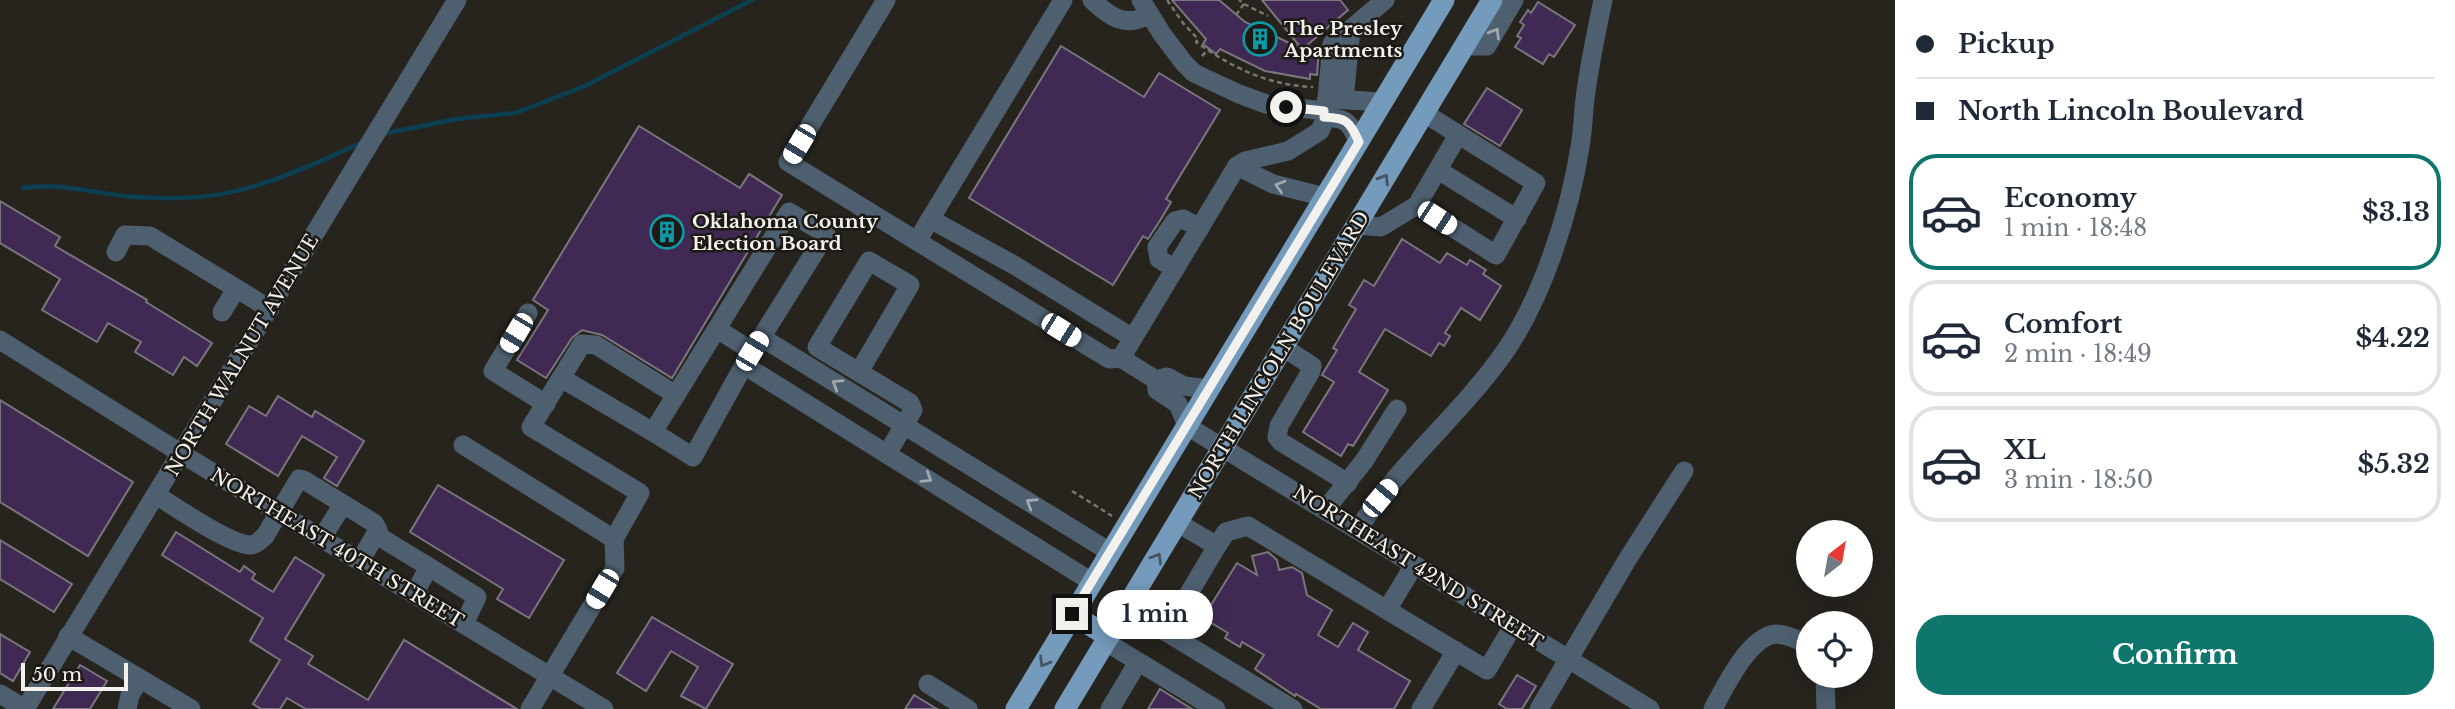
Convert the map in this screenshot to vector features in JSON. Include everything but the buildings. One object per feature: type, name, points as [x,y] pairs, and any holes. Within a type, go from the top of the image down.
[{"type":"main road","points":[[1016,709],[1444,0]]},
{"type":"main road","name":"NORTH LINCOLN BOULEVARD","points":[[1065,709],[1492,0]]},
{"type":"main road","points":[[1072,614],[1107,640]]},
{"type":"street","name":"NORTH WALNUT AVENUE","points":[[25,709],[457,0]]},
{"type":"street","points":[[886,0],[788,162],[1109,359],[1121,358],[1156,380],[1167,377],[1184,386],[1209,389]]},
{"type":"street","points":[[917,241],[1063,0]]},
{"type":"street","points":[[1091,0],[1124,21],[1137,22],[1145,8],[1184,64],[1194,73],[1266,104],[1383,102]]},
{"type":"street","points":[[1121,358],[1237,166],[1245,160],[1273,156],[1298,146],[1320,131],[1351,29],[1385,0]]},
{"type":"street","points":[[1464,46],[1487,46],[1514,0]]},
{"type":"street","points":[[1357,530],[1380,498],[1490,372],[1519,329],[1535,295],[1559,231],[1570,192],[1603,0]]},
{"type":"street","points":[[1327,103],[1351,126],[1359,142]]},
{"type":"street","points":[[1417,205],[1496,255],[1536,183],[1424,113]]},
{"type":"street","points":[[1356,225],[1381,227],[1417,205],[1458,135]]},
{"type":"street","points":[[1237,166],[1273,184],[1325,197]]},
{"type":"street","points":[[1437,170],[1517,219]]},
{"type":"street","points":[[561,378],[693,457],[752,351],[826,234],[789,212],[653,432]]},
{"type":"street","points":[[930,219],[1014,265],[1133,338]]},
{"type":"street","points":[[1175,269],[1159,259],[1157,247],[1175,221],[1183,219],[1200,228]]},
{"type":"street","points":[[116,251],[125,235],[149,236],[270,309]]},
{"type":"street","points":[[859,372],[910,285],[869,261],[817,347],[909,403],[914,410],[887,454]]},
{"type":"street","points":[[222,312],[236,289]]},
{"type":"street","points":[[528,313],[493,371],[546,404]]},
{"type":"street","points":[[717,329],[752,351],[887,454],[1092,582]]},
{"type":"street","name":"NORTHEAST 40TH STREET","points":[[0,340],[182,454],[604,709]]},
{"type":"street","points":[[530,709],[615,568],[614,539],[640,493],[531,427],[582,344],[596,345],[676,395]]},
{"type":"street","points":[[1283,347],[1312,366],[1279,426],[1277,437],[1348,483]]},
{"type":"street","points":[[752,351],[904,426],[1110,552]]},
{"type":"street","points":[[1156,380],[1157,390],[1178,404],[1187,426]]},
{"type":"street","points":[[1325,510],[1348,483],[1397,409]]},
{"type":"street","name":"NORTHEAST 42ND STREET","points":[[1187,426],[1650,709]]},
{"type":"street","points":[[463,445],[614,539]]},
{"type":"street","points":[[1539,709],[1684,471]]},
{"type":"street","points":[[156,495],[227,537],[249,545],[257,543],[265,536],[299,479],[304,480],[374,523],[378,530],[360,561]]},
{"type":"street","points":[[322,538],[343,504]]},
{"type":"street","points":[[1041,550],[1058,520]]},
{"type":"street","points":[[1178,523],[1217,547]]},
{"type":"street","points":[[1293,709],[1166,632],[1226,532],[1248,526],[1487,670],[1513,626]]},
{"type":"street","points":[[375,534],[477,597],[464,624]]},
{"type":"street","points":[[1387,610],[1415,565]]},
{"type":"street","points":[[414,594],[429,567]]},
{"type":"street","points":[[1713,709],[1737,666],[1766,636],[1780,634],[1796,640]]},
{"type":"street","points":[[68,636],[191,709]]},
{"type":"street","points":[[1107,640],[1216,709]]},
{"type":"street","points":[[1421,709],[1456,651]]},
{"type":"street","points":[[1110,709],[1138,662]]},
{"type":"street","points":[[127,709],[130,695],[140,679]]},
{"type":"street","points":[[928,684],[968,709]]},
{"type":"street","points":[[1825,688],[1826,709]]},
{"type":"street","points":[[0,694],[25,709]]},
{"type":"path","points":[[1167,0],[1183,23],[1198,38],[1196,42],[1219,59],[1245,73],[1327,103]]},
{"type":"path","points":[[1239,0],[1268,16]]},
{"type":"path","points":[[1236,15],[1244,4]]},
{"type":"path","points":[[1072,491],[1115,517]]},
{"type":"waterway","points":[[382,134],[457,119],[516,113],[587,85],[752,0]]},
{"type":"waterway","points":[[23,188],[61,187],[144,198],[201,197],[272,181],[361,143]]},
{"type":"place","name":"The Presley Apartments","points":[[1260,39]]},
{"type":"place","name":"Oklahoma County Election Board","points":[[667,232]]},
{"type":"route","points":[[1072,614],[1359,142],[1345,120],[1324,117],[1324,111],[1286,107]]}]
